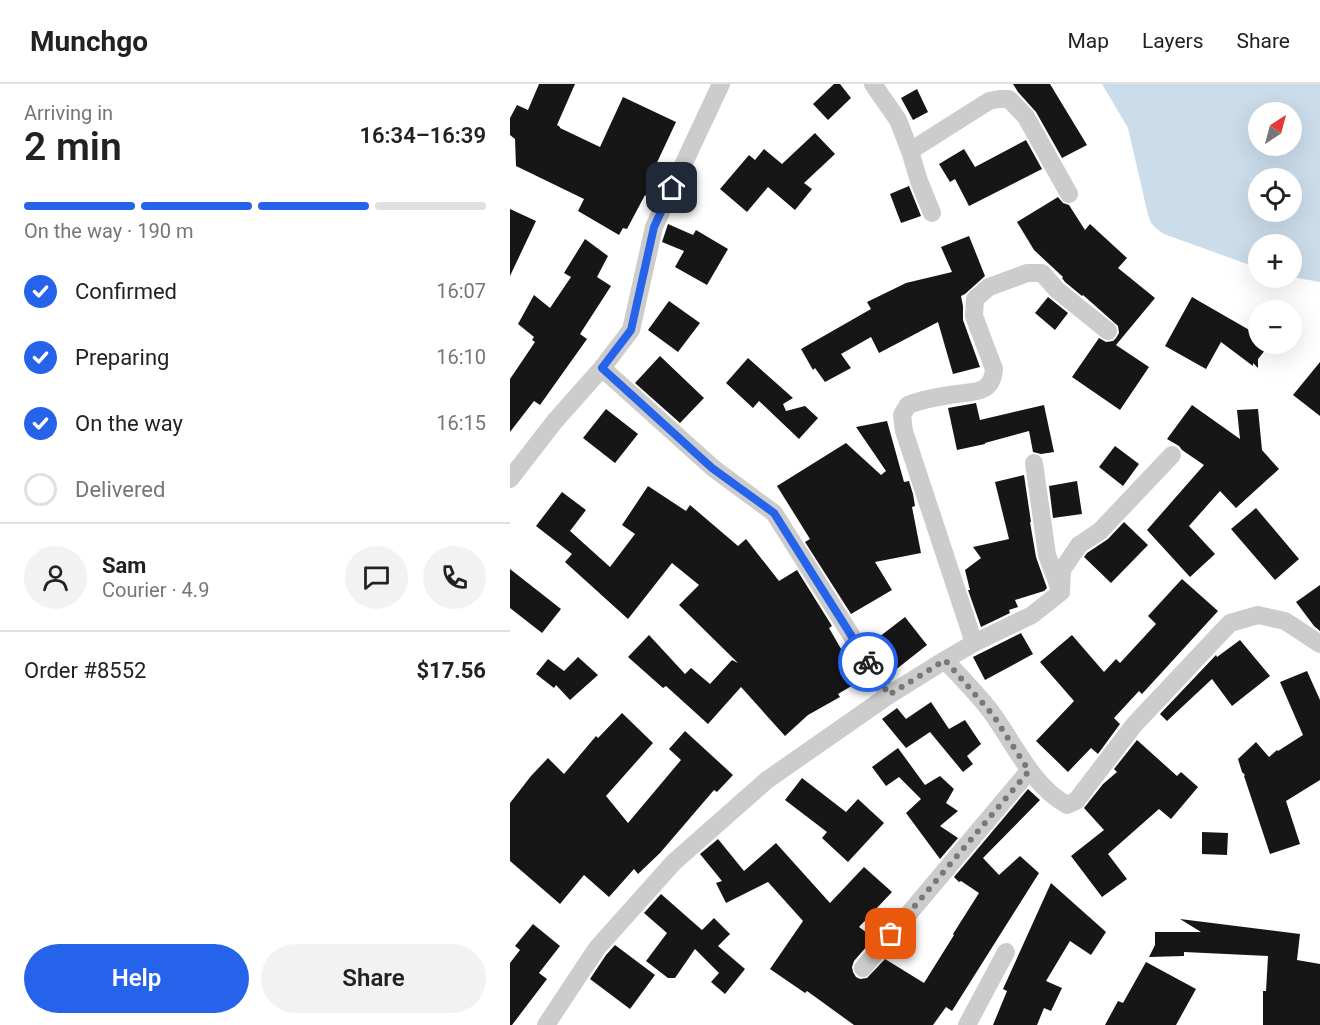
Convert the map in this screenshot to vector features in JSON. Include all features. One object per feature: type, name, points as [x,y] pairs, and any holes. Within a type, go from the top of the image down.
[{"type":"street","points":[[510,479],[631,330],[654,227],[721,84]]},
{"type":"street","points":[[873,84],[898,120],[932,213]]},
{"type":"street","points":[[910,151],[989,101],[1009,99],[1026,117],[1069,194]]},
{"type":"street","points":[[974,643],[904,431],[902,415],[908,405],[953,394],[977,393],[990,382],[994,369],[974,316],[975,299],[989,287],[1027,273],[1042,273],[1057,290],[1108,331]]},
{"type":"street","points":[[602,368],[712,468],[774,513],[889,695]]},
{"type":"street","points":[[546,1025],[597,948],[674,862],[766,780],[889,695],[974,643],[1032,615],[1060,592],[1062,570],[1080,545],[1100,531],[1173,455]]},
{"type":"street","points":[[1034,463],[1047,555],[1060,592]]},
{"type":"street","points":[[945,660],[993,715],[1029,771],[1054,798],[1067,805],[1076,801],[1134,725],[1230,623],[1258,615],[1285,621],[1320,644]]},
{"type":"street","points":[[863,968],[1029,771]]},
{"type":"street","points":[[967,1025],[1006,952]]},
{"type":"water","points":[[1102,84],[1320,84],[1320,282],[1302,279],[1302,234],[1248,234],[1248,264],[1164,234],[1151,223],[1128,128]]},
{"type":"building","points":[[539,84],[575,84],[557,125],[600,147],[623,97],[676,122],[654,169],[657,171],[646,196],[627,229],[623,228],[619,235],[578,211],[584,199],[516,166],[515,139],[510,135],[510,118],[517,105],[528,110]]},
{"type":"building","points":[[834,84],[840,84],[851,98],[828,120],[813,104]]},
{"type":"building","points":[[1013,84],[1050,84],[1087,145],[1062,158],[1036,112]]},
{"type":"building","points":[[917,89],[928,112],[913,120],[901,98]]},
{"type":"building","points":[[815,133],[835,154],[804,183],[812,189],[795,210],[768,187],[747,212],[720,189],[749,155],[755,160],[764,149],[782,164]]},
{"type":"building","points":[[1026,140],[1042,169],[969,206],[955,179],[950,182],[939,164],[964,149],[975,167]]},
{"type":"building","points":[[909,186],[921,216],[901,223],[890,194]]},
{"type":"building","points":[[1058,197],[1063,203],[1069,205],[1085,230],[1090,224],[1127,258],[1118,268],[1155,298],[1116,345],[1149,367],[1120,410],[1072,377],[1099,338],[1106,342],[1116,338],[1119,333],[1118,326],[1065,282],[1063,277],[1034,250],[1017,222]]},
{"type":"building","points":[[510,209],[536,221],[510,276]]},
{"type":"building","points":[[668,224],[693,235],[696,230],[728,249],[707,285],[675,267],[684,251],[662,242]]},
{"type":"building","points":[[969,236],[985,276],[961,296],[963,320],[980,367],[953,374],[938,322],[879,353],[871,337],[841,354],[851,368],[825,382],[815,368],[813,370],[801,349],[871,309],[867,302],[906,283],[952,272],[941,247]]},
{"type":"building","points":[[585,239],[608,256],[597,277],[611,286],[580,334],[587,339],[540,405],[534,401],[510,432],[510,379],[535,342],[532,340],[534,337],[518,324],[534,295],[550,308],[571,277],[564,273]]},
{"type":"building","points":[[1048,297],[1068,313],[1055,330],[1035,313]]},
{"type":"building","points":[[1192,297],[1248,329],[1248,354],[1262,354],[1258,359],[1258,368],[1221,342],[1206,369],[1165,346]]},
{"type":"building","points":[[669,301],[700,323],[678,352],[648,330]]},
{"type":"building","points":[[660,356],[704,398],[680,423],[635,383]]},
{"type":"building","points":[[748,358],[793,398],[783,404],[786,411],[805,406],[818,418],[799,439],[759,401],[753,408],[726,383]]},
{"type":"building","points":[[1320,362],[1320,416],[1293,395]]},
{"type":"building","points":[[976,403],[980,420],[1044,405],[1054,452],[1041,454],[1033,452],[1029,431],[957,450],[948,408]]},
{"type":"building","points":[[1192,405],[1240,439],[1237,410],[1258,409],[1262,450],[1279,469],[1236,508],[1220,491],[1189,526],[1215,554],[1190,577],[1147,530],[1204,465],[1167,439]]},
{"type":"building","points":[[606,409],[638,434],[615,463],[583,438]]},
{"type":"building","points":[[887,421],[904,482],[909,481],[913,494],[915,506],[912,507],[921,553],[875,562],[892,590],[851,614],[805,542],[810,539],[777,486],[846,443],[881,475],[886,471],[856,427]]},
{"type":"building","points":[[1115,446],[1139,464],[1123,486],[1099,467]]},
{"type":"building","points":[[1024,475],[1036,557],[1047,588],[1015,600],[1018,607],[981,627],[968,590],[970,590],[965,570],[981,558],[973,547],[1009,539],[995,482]]},
{"type":"building","points":[[1077,481],[1082,514],[1053,518],[1049,486]]},
{"type":"building","points":[[648,486],[686,511],[690,505],[738,546],[746,539],[779,581],[797,570],[832,626],[829,628],[848,661],[852,658],[865,678],[838,694],[840,697],[808,715],[785,736],[741,687],[708,724],[666,686],[663,688],[628,657],[649,635],[685,674],[691,668],[710,684],[732,660],[738,663],[679,605],[699,585],[672,563],[628,619],[565,562],[572,554],[536,526],[562,492],[586,510],[570,531],[610,567],[635,534],[622,525]]},
{"type":"building","points":[[1256,508],[1299,559],[1275,580],[1231,529]]},
{"type":"building","points":[[1124,522],[1148,545],[1111,583],[1084,557],[1108,539]]},
{"type":"building","points":[[510,569],[561,609],[542,633],[510,608]]},
{"type":"building","points":[[1182,579],[1218,611],[1142,694],[1139,691],[1114,718],[1120,724],[1098,754],[1091,748],[1068,772],[1036,741],[1074,701],[1040,662],[1072,635],[1104,672],[1116,659],[1120,663],[1156,624],[1148,616]]},
{"type":"building","points":[[1320,585],[1320,631],[1296,602]]},
{"type":"building","points":[[905,617],[927,645],[889,675],[870,644]]},
{"type":"building","points":[[1021,633],[1033,654],[985,680],[973,657]]},
{"type":"building","points":[[1240,640],[1270,676],[1232,706],[1212,679],[1167,721],[1160,714],[1216,655],[1217,657]]},
{"type":"building","points":[[578,657],[598,675],[570,700],[556,685],[554,688],[536,674],[548,659],[564,671]]},
{"type":"building","points":[[1307,671],[1320,700],[1320,780],[1286,801],[1300,844],[1270,854],[1238,759],[1256,742],[1269,757],[1303,735],[1280,682]]},
{"type":"building","points":[[931,702],[949,729],[965,720],[981,744],[967,756],[973,764],[963,772],[930,732],[906,748],[882,719],[897,708],[906,719]]},
{"type":"building","points":[[622,713],[653,743],[606,796],[628,823],[681,760],[669,749],[685,731],[733,775],[717,792],[714,790],[660,853],[638,874],[634,869],[609,897],[584,875],[560,904],[510,861],[510,803],[548,758],[564,774],[596,736],[598,738]]},
{"type":"building","points":[[1137,740],[1177,776],[1181,772],[1198,787],[1171,819],[1159,809],[1108,854],[1127,879],[1102,897],[1071,856],[1104,830],[1084,808],[1103,784],[1117,772],[1114,769]]},
{"type":"building","points":[[898,748],[925,785],[940,776],[954,789],[946,803],[958,811],[940,826],[958,838],[940,859],[906,813],[921,799],[899,777],[886,786],[872,767]]},
{"type":"building","points":[[802,778],[846,812],[858,799],[884,823],[848,862],[822,838],[827,832],[785,800]]},
{"type":"building","points":[[1028,789],[1040,800],[983,858],[999,875],[1020,856],[1039,873],[952,1011],[946,1007],[933,1025],[854,1025],[807,991],[805,993],[770,969],[803,921],[768,882],[726,903],[716,883],[722,881],[700,854],[718,839],[744,871],[776,843],[830,903],[864,867],[892,892],[859,927],[874,938],[854,961],[853,972],[860,979],[867,978],[885,959],[924,983],[979,893],[954,877]]},
{"type":"building","points":[[1202,832],[1228,833],[1227,855],[1202,854]]},
{"type":"building","points":[[1051,883],[1106,932],[1091,955],[1070,941],[1046,981],[1062,988],[1051,1011],[1044,1008],[1037,1025],[993,1025],[1007,991],[1003,989]]},
{"type":"building","points":[[661,894],[702,930],[714,918],[730,934],[718,946],[745,969],[725,994],[711,982],[719,973],[695,949],[675,978],[668,978],[646,961],[667,933],[644,913]]},
{"type":"building","points":[[1180,919],[1300,934],[1297,960],[1320,964],[1320,1025],[1263,1025],[1263,991],[1266,991],[1268,956],[1184,952],[1184,956],[1149,957],[1155,945],[1155,932],[1201,932]]},
{"type":"building","points":[[533,924],[560,946],[539,973],[547,979],[510,1025],[510,963],[520,950],[515,946]]},
{"type":"building","points":[[615,945],[655,975],[630,1009],[590,979]]},
{"type":"building","points":[[1146,962],[1196,989],[1176,1025],[1105,1025],[1118,1001],[1123,1003]]},
{"type":"way so far","points":[[868,662],[889,695],[945,660],[993,715],[1029,771],[891,934]]},
{"type":"route","points":[[672,188],[654,227],[631,330],[602,368],[712,468],[774,513],[868,662]]}]
